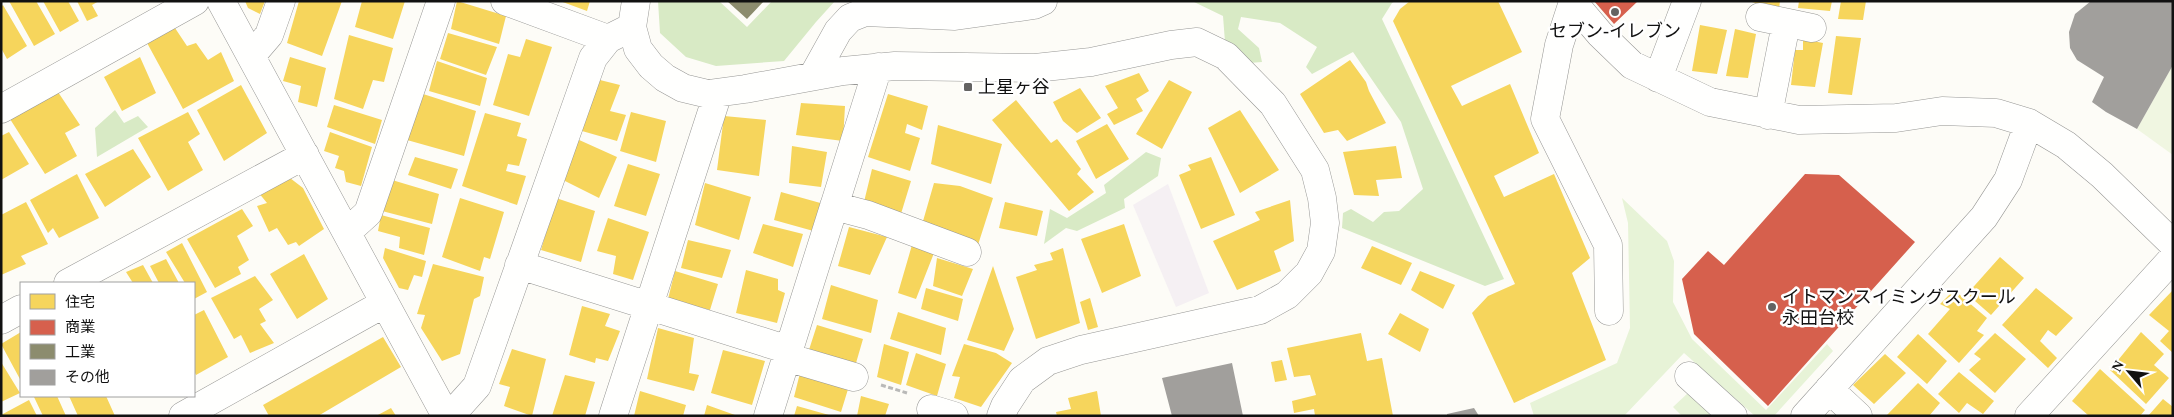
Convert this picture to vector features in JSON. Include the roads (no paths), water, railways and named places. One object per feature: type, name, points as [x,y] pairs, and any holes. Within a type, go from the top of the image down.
[{"type":"street","points":[[1,108],[195,1]]},
{"type":"street","points":[[221,1],[448,416],[477,386],[593,58],[625,22]]},
{"type":"street","points":[[251,56],[269,35],[281,1]]},
{"type":"street","points":[[346,232],[368,214],[441,1]]},
{"type":"street","points":[[505,1],[625,22]]},
{"type":"street","points":[[813,76],[838,31],[850,18],[865,12],[956,16],[1043,1]]},
{"type":"street","points":[[1658,78],[1687,1]]},
{"type":"street","points":[[1572,2],[1600,34],[1632,65],[1710,102],[1799,120],[1896,118],[1951,111],[1996,113],[2029,123],[2073,151],[2102,175],[2173,244]]},
{"type":"street","points":[[1572,2],[1559,45],[1545,119],[1608,245],[1609,311]]},
{"type":"street","points":[[1760,17],[1799,26],[1768,115]]},
{"type":"street","points":[[625,22],[638,49],[651,66],[665,78],[683,88],[708,94],[878,67],[959,66],[1035,68],[1091,62],[1171,45],[1197,42],[1226,56],[1273,104],[1315,170],[1325,223],[1321,251],[1309,272],[1287,295],[1260,310],[1081,350],[1048,361],[1022,380],[1005,406],[1002,416]]},
{"type":"street","points":[[768,416],[878,67]]},
{"type":"street","points":[[613,416],[718,92]]},
{"type":"street","points":[[1805,416],[1984,217],[2008,180],[2029,123]]},
{"type":"street","points":[[70,282],[305,154]]},
{"type":"street","points":[[834,206],[868,216],[967,252]]},
{"type":"street","points":[[2039,413],[2173,258]]},
{"type":"street","points":[[519,265],[648,306],[854,377]]},
{"type":"street","points":[[183,416],[385,303]]},
{"type":"street","points":[[1,320],[20,310]]},
{"type":"street","points":[[1689,376],[1733,416]]},
{"type":"street","points":[[1829,389],[1858,416]]},
{"type":"place","name":"セブン-イレブン","points":[[1615,12]]},
{"type":"place","name":"上星ヶ谷","points":[[968,87]]},
{"type":"place","name":"イトマンスイミングスクール 永田台校","points":[[1772,307]]}]
